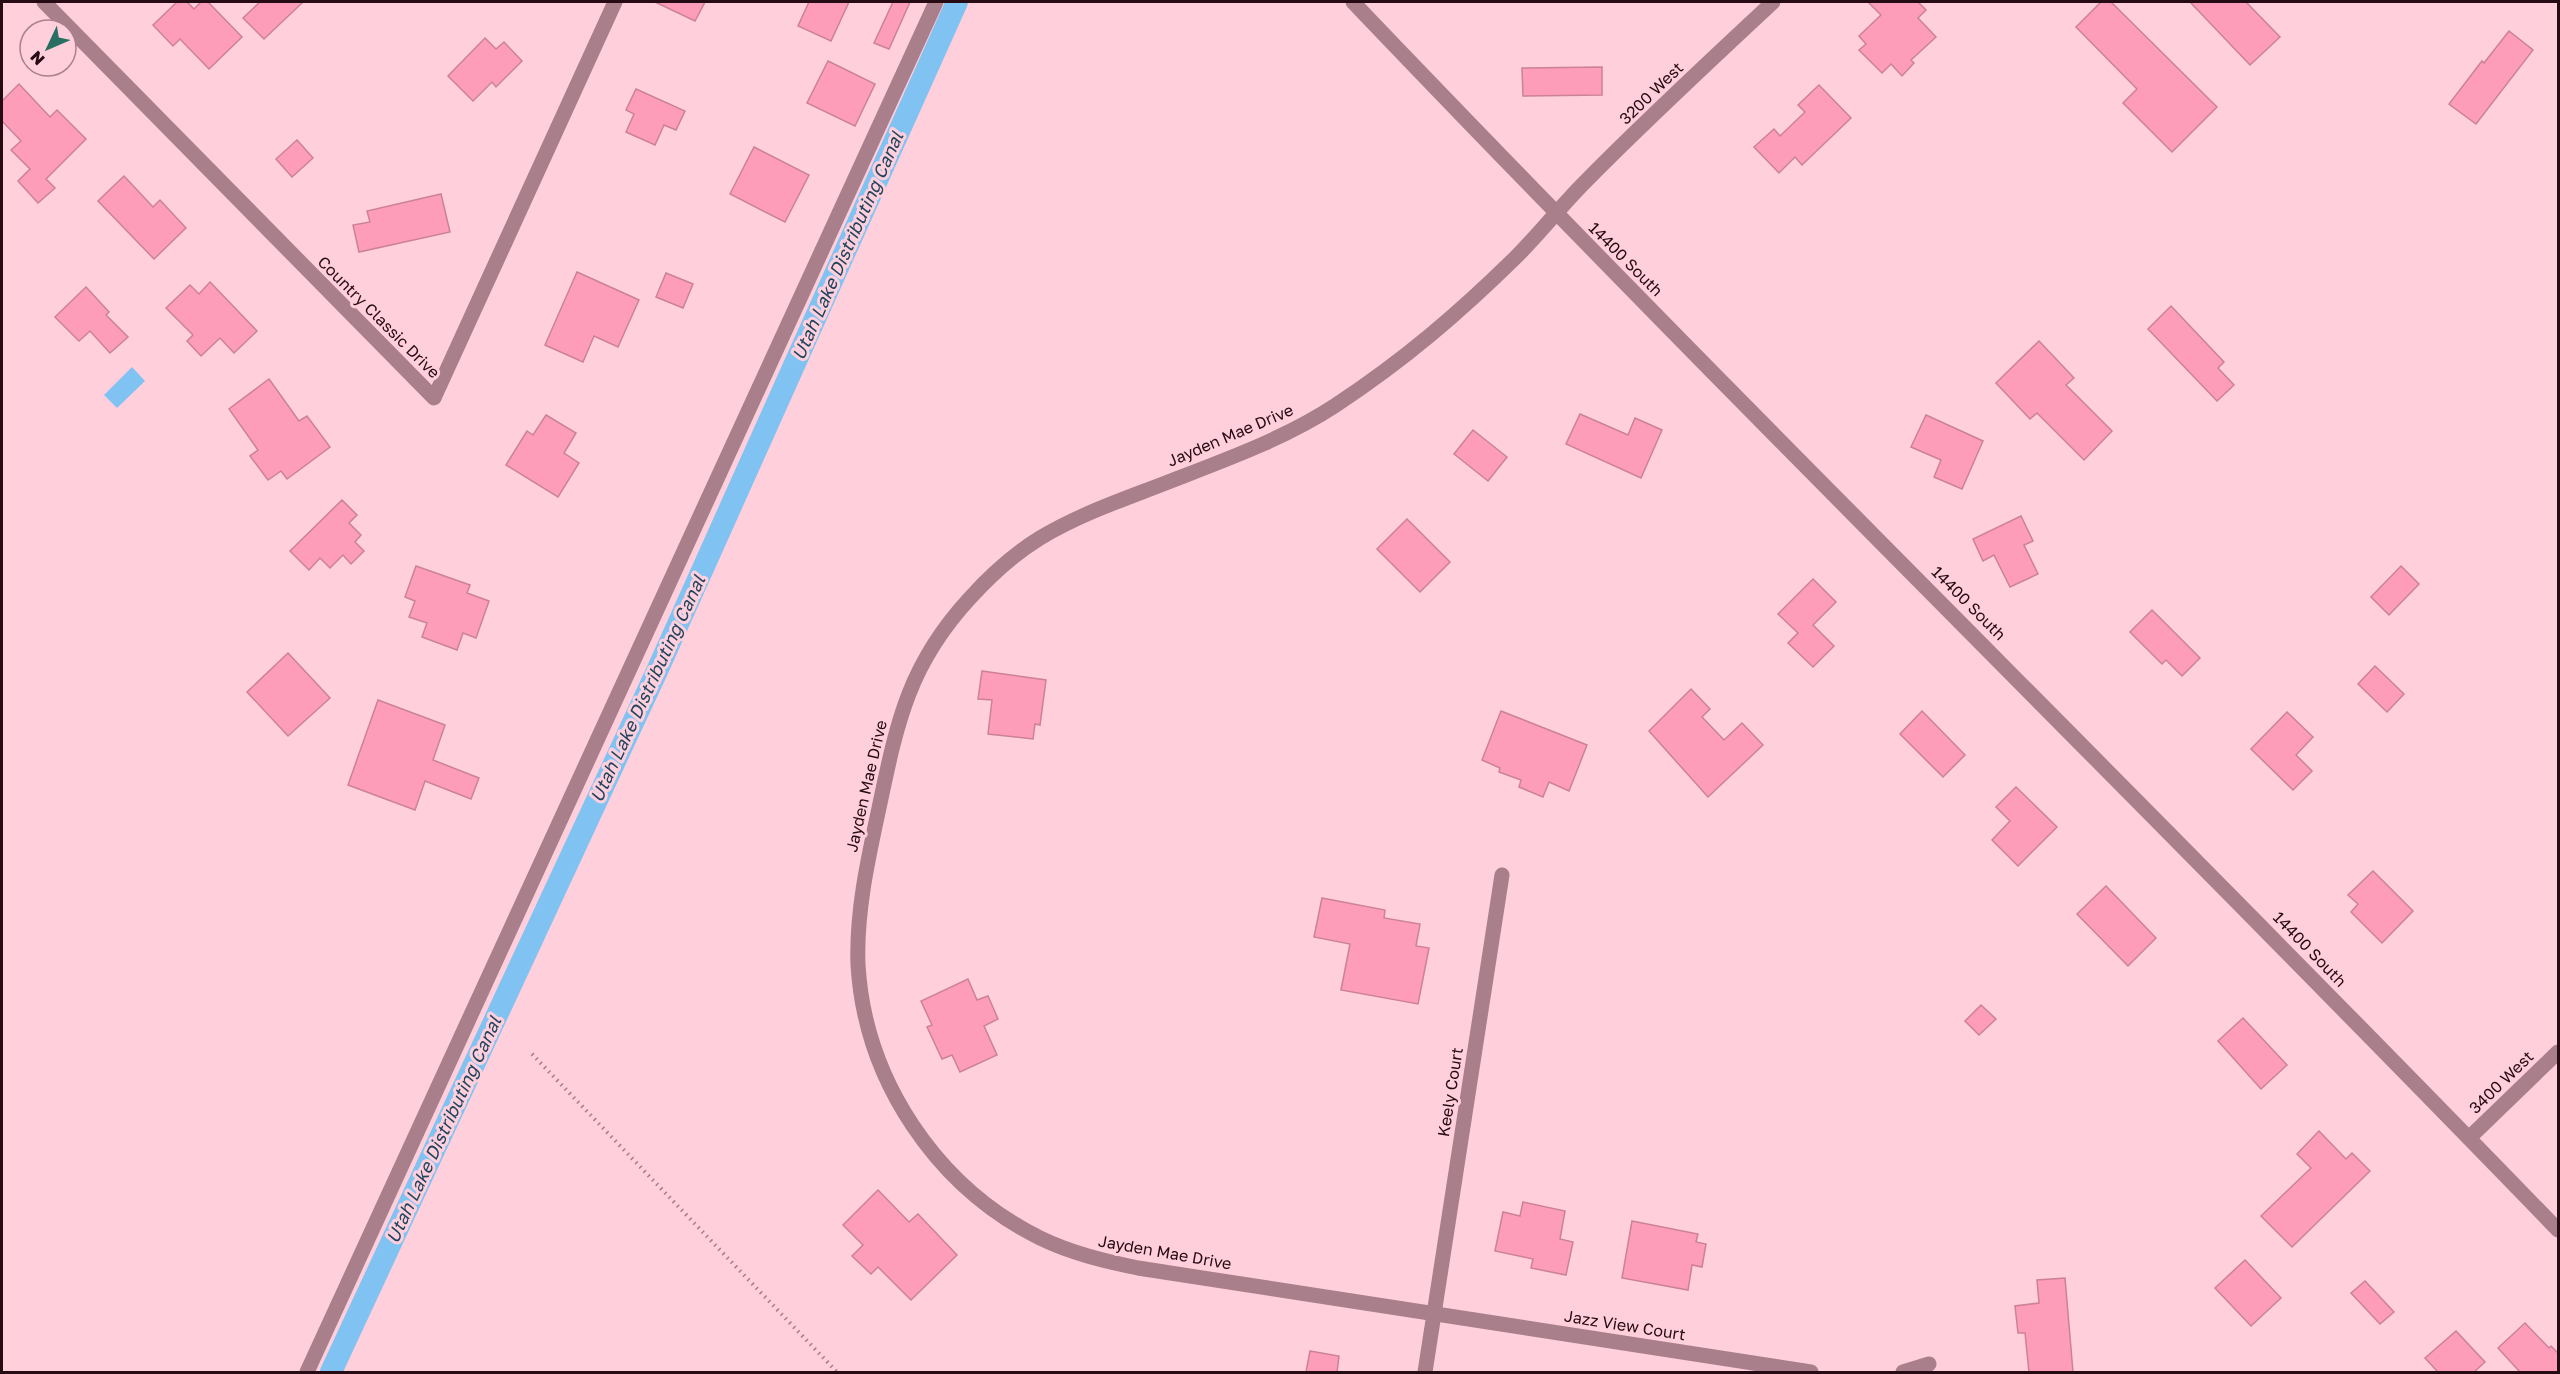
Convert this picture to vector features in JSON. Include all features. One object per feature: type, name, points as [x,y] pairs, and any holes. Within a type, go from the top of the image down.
[{"type":"street","name":"Country Classic Drive","points":[[44,2],[434,398],[615,2]]},
{"type":"street","points":[[307,1372],[936,2]]},
{"type":"street","name":"14400 South","points":[[1353,2],[1556,213],[2227,889],[2559,1230]]},
{"type":"street","name":"3200 West","points":[[1556,213],[1587,179],[1773,2]]},
{"type":"street","name":"Jayden Mae Drive","points":[[1434,1314],[1138,1268],[1086,1257],[1041,1239],[997,1214],[954,1176],[922,1141],[895,1099],[873,1048],[863,1004],[858,963],[860,921],[866,868],[903,705],[921,664],[946,626],[971,597],[1004,564],[1039,538],[1091,511],[1245,452],[1330,409],[1423,343],[1519,254],[1556,213]]},
{"type":"street","name":"Keely Court","points":[[1425,1372],[1502,875]]},
{"type":"street","name":"3400 West","points":[[2469,1138],[2559,1052]]},
{"type":"street","name":"Jazz View Court","points":[[1434,1314],[1811,1372]]},
{"type":"street","points":[[1903,1372],[1929,1364]]},
{"type":"path","points":[[532,1054],[837,1372]]},
{"type":"water","points":[[132,367],[145,381],[117,408],[104,395]]},
{"type":"building","points":[[177,2],[187,2],[194,9],[201,2],[208,2],[242,37],[209,69],[180,39],[173,46],[153,25]]},
{"type":"building","points":[[260,2],[303,2],[264,39],[243,18]]},
{"type":"building","points":[[655,2],[705,2],[695,21]]},
{"type":"building","points":[[809,2],[849,2],[831,41],[798,26]]},
{"type":"building","points":[[893,2],[910,2],[889,49],[874,43]]},
{"type":"building","points":[[1868,2],[1918,2],[1926,10],[1918,18],[1936,37],[1911,60],[1914,63],[1902,76],[1891,64],[1882,73],[1859,50],[1866,44],[1859,36],[1881,15]]},
{"type":"building","points":[[2101,2],[2111,2],[2217,107],[2172,152],[2123,103],[2137,89],[2076,27]]},
{"type":"building","points":[[2190,2],[2246,2],[2280,37],[2250,65]]},
{"type":"building","points":[[2509,31],[2533,50],[2476,124],[2449,104],[2482,61],[2484,63]]},
{"type":"building","points":[[485,38],[496,49],[504,42],[522,61],[496,87],[492,82],[473,101],[448,76]]},
{"type":"building","points":[[828,61],[875,84],[855,126],[807,103]]},
{"type":"building","points":[[1602,67],[1602,95],[1523,96],[1522,68]]},
{"type":"building","points":[[19,84],[50,117],[57,110],[86,139],[46,179],[55,188],[38,203],[18,181],[30,169],[11,150],[21,141],[2,121],[2,101]]},
{"type":"building","points":[[1819,85],[1851,118],[1802,165],[1795,157],[1779,173],[1754,147],[1774,129],[1780,136],[1805,112],[1798,105]]},
{"type":"building","points":[[636,89],[685,111],[676,130],[664,125],[655,145],[626,132],[634,114],[626,110]]},
{"type":"building","points":[[297,140],[313,158],[292,177],[276,159]]},
{"type":"building","points":[[754,147],[809,175],[785,222],[730,194]]},
{"type":"building","points":[[124,176],[153,207],[160,200],[186,228],[154,259],[98,201]]},
{"type":"building","points":[[441,194],[450,232],[359,252],[353,225],[370,222],[367,211]]},
{"type":"building","points":[[577,272],[639,300],[618,347],[594,336],[583,362],[545,345]]},
{"type":"building","points":[[666,273],[693,284],[683,308],[656,297]]},
{"type":"building","points":[[210,282],[257,331],[234,353],[220,338],[201,356],[187,341],[193,335],[166,308],[190,285],[199,294]]},
{"type":"building","points":[[86,287],[109,312],[106,315],[128,337],[110,353],[90,331],[79,341],[55,317]]},
{"type":"building","points":[[2171,306],[2224,362],[2218,368],[2234,385],[2217,401],[2148,329]]},
{"type":"building","points":[[2039,341],[2074,378],[2066,385],[2112,431],[2084,460],[2037,413],[2030,419],[1996,383]]},
{"type":"building","points":[[269,379],[299,421],[307,416],[330,447],[287,479],[281,471],[268,480],[250,456],[258,450],[229,409]]},
{"type":"building","points":[[1580,414],[1628,435],[1635,418],[1662,430],[1641,478],[1566,444]]},
{"type":"building","points":[[546,415],[576,433],[564,453],[579,463],[558,497],[506,465],[527,431],[533,435]]},
{"type":"building","points":[[1926,415],[1983,441],[1962,489],[1934,477],[1941,460],[1911,447]]},
{"type":"building","points":[[1473,430],[1507,457],[1488,481],[1454,454]]},
{"type":"building","points":[[342,500],[357,515],[349,523],[361,535],[355,542],[364,551],[351,564],[343,555],[330,568],[320,558],[309,570],[290,551]]},
{"type":"building","points":[[2021,516],[2033,541],[2024,545],[2038,574],[2010,587],[1994,555],[1983,561],[1973,539]]},
{"type":"building","points":[[1407,519],[1450,562],[1420,592],[1377,549]]},
{"type":"building","points":[[416,566],[470,585],[467,593],[489,601],[476,638],[463,633],[457,650],[422,637],[427,623],[409,617],[415,601],[405,597]]},
{"type":"building","points":[[2401,566],[2419,584],[2389,615],[2371,597]]},
{"type":"building","points":[[1813,579],[1836,602],[1813,625],[1834,646],[1813,667],[1788,643],[1798,633],[1778,614]]},
{"type":"building","points":[[2152,610],[2200,658],[2182,676],[2166,660],[2162,664],[2130,632]]},
{"type":"building","points":[[288,653],[330,698],[288,736],[247,692]]},
{"type":"building","points":[[2375,666],[2404,694],[2387,712],[2358,684]]},
{"type":"building","points":[[982,671],[1046,680],[1040,725],[1035,724],[1033,739],[988,734],[992,700],[978,699]]},
{"type":"building","points":[[1691,689],[1710,709],[1702,717],[1724,740],[1742,723],[1763,745],[1708,797],[1649,731]]},
{"type":"building","points":[[378,700],[445,725],[433,760],[479,778],[471,799],[425,781],[415,810],[348,785]]},
{"type":"building","points":[[1501,711],[1587,745],[1569,791],[1549,782],[1543,797],[1519,787],[1521,780],[1499,772],[1500,768],[1482,760]]},
{"type":"building","points":[[1922,711],[1965,755],[1943,777],[1900,734]]},
{"type":"building","points":[[2287,712],[2313,737],[2296,755],[2312,771],[2293,790],[2251,749]]},
{"type":"building","points":[[2016,787],[2057,827],[2018,866],[1992,840],[2010,821],[1996,807]]},
{"type":"building","points":[[2373,871],[2413,911],[2382,943],[2351,912],[2358,904],[2348,895]]},
{"type":"building","points":[[2106,886],[2156,938],[2128,966],[2077,914]]},
{"type":"building","points":[[1322,898],[1385,910],[1384,918],[1420,924],[1416,946],[1429,948],[1418,1004],[1341,990],[1350,944],[1314,937]]},
{"type":"building","points":[[968,979],[977,1000],[988,996],[998,1019],[984,1026],[997,1055],[960,1072],[952,1055],[942,1059],[927,1027],[932,1025],[921,1001]]},
{"type":"building","points":[[1981,1005],[1996,1019],[1979,1035],[1965,1021]]},
{"type":"building","points":[[2243,1018],[2287,1065],[2261,1089],[2218,1041]]},
{"type":"building","points":[[2319,1131],[2346,1159],[2352,1153],[2370,1171],[2292,1247],[2261,1216],[2311,1168],[2297,1154]]},
{"type":"building","points":[[878,1190],[909,1222],[918,1214],[957,1255],[911,1300],[878,1267],[871,1274],[852,1256],[863,1245],[843,1225]]},
{"type":"building","points":[[1523,1202],[1565,1211],[1560,1239],[1573,1242],[1566,1275],[1531,1268],[1533,1259],[1495,1251],[1503,1212],[1520,1216]]},
{"type":"building","points":[[1632,1221],[1698,1234],[1696,1242],[1706,1244],[1702,1267],[1692,1265],[1688,1290],[1622,1278]]},
{"type":"building","points":[[2245,1260],[2281,1298],[2251,1326],[2215,1288]]},
{"type":"building","points":[[2065,1278],[2073,1372],[2029,1372],[2025,1333],[2018,1333],[2015,1306],[2039,1303],[2037,1280]]},
{"type":"building","points":[[2365,1281],[2394,1312],[2380,1324],[2351,1293]]},
{"type":"building","points":[[2525,1323],[2549,1348],[2551,1346],[2559,1354],[2559,1372],[2520,1372],[2498,1348]]},
{"type":"building","points":[[2456,1331],[2485,1362],[2474,1372],[2438,1372],[2425,1358]]},
{"type":"building","points":[[1310,1351],[1339,1356],[1337,1372],[1306,1372]]},
{"type":"waterway","name":"Utah Lake Distributing Canal","points":[[331,1372],[657,671],[957,2]]}]
